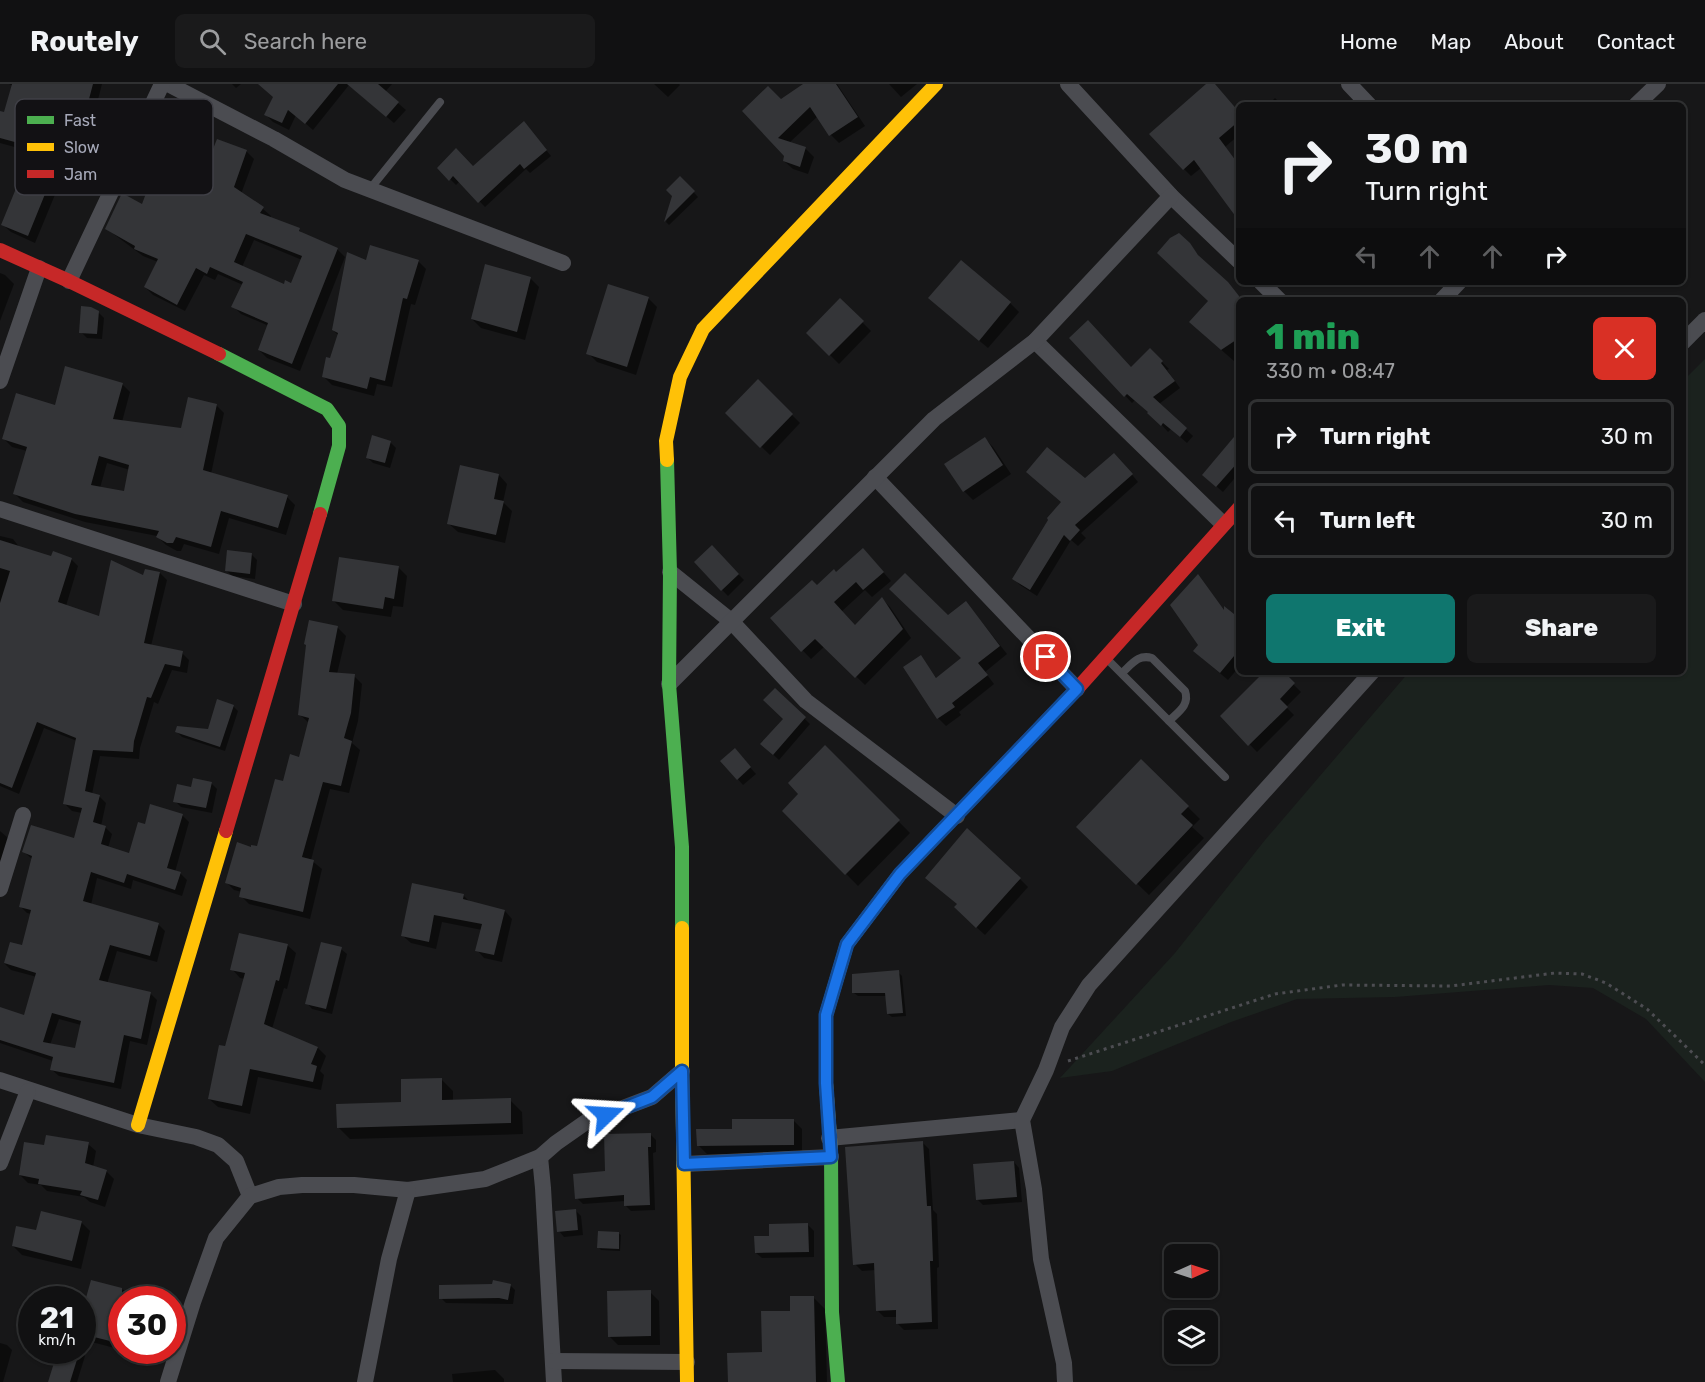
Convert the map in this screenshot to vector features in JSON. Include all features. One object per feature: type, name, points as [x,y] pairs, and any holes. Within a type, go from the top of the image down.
[{"type":"street","points":[[155,99],[162,84]]},
{"type":"street","points":[[168,84],[197,99]]},
{"type":"street","points":[[687,1382],[682,1071],[682,847],[669,684],[670,572],[666,441],[680,377],[703,329],[936,84]]},
{"type":"street","points":[[1068,84],[1172,196],[1236,258]]},
{"type":"street","points":[[1348,84],[1366,102]]},
{"type":"street","points":[[1639,102],[1652,86]]},
{"type":"street","points":[[213,107],[345,180],[563,263]]},
{"type":"street","points":[[69,281],[110,195]]},
{"type":"street","points":[[669,684],[934,419],[1035,341],[1172,196]]},
{"type":"street","points":[[0,250],[69,281],[327,409],[339,426],[339,446],[294,604],[138,1125]]},
{"type":"street","points":[[0,381],[39,268]]},
{"type":"street","points":[[1264,285],[1277,297]]},
{"type":"street","points":[[1445,297],[1456,285]]},
{"type":"street","points":[[1686,339],[1705,320]]},
{"type":"street","points":[[1035,341],[1223,524]]},
{"type":"street","points":[[875,477],[1077,689]]},
{"type":"street","points":[[0,509],[294,604]]},
{"type":"street","points":[[838,1382],[832,1312],[831,1157],[826,1083],[826,1015],[847,944],[900,874],[1077,689],[1236,511]]},
{"type":"street","points":[[670,572],[731,621],[806,700],[957,816]]},
{"type":"street","points":[[1065,1382],[1064,1363],[1041,1259],[1034,1188],[1022,1120],[1046,1070],[1062,1028],[1089,985],[1369,675]]},
{"type":"street","points":[[0,889],[23,815]]},
{"type":"street","points":[[168,1382],[216,1238],[250,1196],[279,1187],[302,1185],[354,1185],[408,1190],[485,1179],[540,1157],[586,1122],[652,1097],[682,1071]]},
{"type":"street","points":[[0,1080],[138,1125],[196,1137],[218,1146],[236,1161],[250,1196]]},
{"type":"street","points":[[0,1163],[28,1091]]},
{"type":"street","points":[[830,1138],[1022,1120]]},
{"type":"street","points":[[540,1157],[554,1382]]},
{"type":"street","points":[[684,1164],[831,1157]]},
{"type":"street","points":[[365,1382],[389,1259],[408,1190]]},
{"type":"street","points":[[553,1361],[687,1362]]},
{"type":"lane","points":[[370,189],[440,102]]},
{"type":"lane","points":[[1104,657],[1225,777]]},
{"type":"lane","points":[[1122,673],[1139,657],[1152,658],[1185,691],[1187,697],[1186,704],[1169,720]]},
{"type":"path","points":[[1046,1070],[1089,1053],[1275,994],[1342,986],[1451,986],[1555,973],[1582,974],[1606,983],[1647,1009],[1705,1065]]},
{"type":"shaded area","points":[[1705,359],[1705,1082],[1646,1019],[1593,988],[1549,985],[1395,997],[1297,999],[1231,1022],[1112,1071],[1060,1078],[1175,953],[1265,840],[1406,675],[1686,675],[1686,378]]},
{"type":"building","points":[[12,84],[93,84],[89,99],[15,99],[15,142],[0,138],[0,111],[4,112]]},
{"type":"building","points":[[258,84],[338,84],[305,124],[288,110],[282,123],[264,115],[273,97]]},
{"type":"building","points":[[347,84],[378,84],[399,102],[386,117]]},
{"type":"building","points":[[803,84],[836,84],[858,117],[829,136],[810,107],[778,138],[806,147],[800,167],[783,161],[784,156],[742,111],[768,86],[781,99]]},
{"type":"building","points":[[1206,84],[1215,84],[1236,108],[1236,124],[1219,138],[1236,161],[1236,217],[1194,160],[1183,170],[1149,134]]},
{"type":"building","points":[[524,121],[547,150],[524,169],[520,164],[478,203],[453,176],[449,181],[437,168],[456,148],[473,166]]},
{"type":"building","points":[[217,139],[247,150],[234,187],[264,207],[260,213],[300,228],[299,231],[338,248],[292,364],[258,350],[268,323],[231,307],[243,282],[210,267],[207,274],[196,268],[177,305],[144,287],[158,259],[134,249],[135,246],[105,229],[121,195],[126,195],[142,204],[145,195],[213,195],[213,149]],"holes":[[[246,234],[302,256],[291,283],[285,280],[284,284],[234,262]]]},
{"type":"building","points":[[680,176],[695,191],[664,222],[672,196],[666,190]]},
{"type":"building","points":[[15,191],[15,195],[45,195],[28,236],[1,225]]},
{"type":"building","points":[[1179,233],[1239,296],[1236,297],[1236,340],[1221,350],[1189,322],[1208,301],[1157,253],[1170,238]]},
{"type":"building","points":[[370,245],[419,260],[407,299],[403,298],[385,381],[370,377],[367,389],[322,377],[326,357],[330,358],[338,333],[332,330],[347,252],[366,260]]},
{"type":"building","points":[[961,260],[1011,302],[979,341],[928,298]]},
{"type":"building","points":[[485,264],[531,277],[517,332],[471,319]]},
{"type":"building","points":[[608,284],[649,297],[627,367],[586,354]]},
{"type":"building","points":[[840,298],[864,321],[829,356],[806,333]]},
{"type":"building","points":[[81,306],[99,311],[97,334],[79,333]]},
{"type":"building","points":[[1088,320],[1131,367],[1150,348],[1163,361],[1161,363],[1175,381],[1153,397],[1187,428],[1180,437],[1163,423],[1161,426],[1127,394],[1124,397],[1069,338]]},
{"type":"building","points":[[65,366],[123,383],[113,419],[181,428],[188,397],[217,404],[203,470],[288,495],[278,528],[221,511],[211,547],[176,537],[173,543],[167,543],[156,537],[159,531],[75,514],[13,494],[27,447],[2,439],[16,393],[55,405]],"holes":[[[99,456],[129,465],[124,491],[91,485]]]},
{"type":"building","points":[[758,379],[793,414],[760,448],[725,413]]},
{"type":"building","points":[[372,435],[391,441],[385,463],[366,458]]},
{"type":"building","points":[[1236,435],[1236,464],[1216,487],[1202,475]]},
{"type":"building","points":[[985,437],[1003,465],[963,492],[944,464]]},
{"type":"building","points":[[1047,447],[1085,478],[1114,453],[1133,474],[1075,525],[1080,530],[1070,541],[1064,535],[1030,590],[1012,579],[1048,520],[1047,518],[1061,502],[1026,472]]},
{"type":"building","points":[[460,465],[499,474],[494,499],[504,501],[496,535],[447,524]]},
{"type":"building","points":[[0,540],[51,556],[53,551],[72,558],[58,602],[99,616],[111,560],[143,575],[145,569],[160,572],[144,643],[183,651],[180,667],[165,664],[151,698],[147,697],[133,752],[93,750],[85,791],[100,795],[93,822],[106,826],[101,844],[129,853],[138,822],[145,824],[150,804],[183,814],[167,868],[181,872],[175,890],[127,874],[124,883],[91,872],[83,901],[159,923],[150,956],[110,945],[99,980],[151,992],[141,1039],[124,1035],[114,1083],[50,1070],[53,1057],[0,1040],[0,1007],[24,1015],[36,973],[4,963],[10,942],[22,945],[31,910],[19,907],[32,856],[22,852],[31,825],[74,838],[82,808],[63,804],[76,738],[37,722],[12,788],[0,783],[0,603],[10,571],[0,568]],"holes":[[[52,1013],[81,1021],[75,1048],[43,1042]]]},
{"type":"building","points":[[712,545],[739,574],[721,591],[694,562]]},
{"type":"building","points":[[863,548],[884,572],[863,590],[856,582],[834,602],[855,625],[882,597],[903,629],[855,678],[815,639],[801,652],[770,618],[812,580],[817,585],[834,569],[836,572]]},
{"type":"building","points":[[227,550],[252,553],[250,574],[225,571]]},
{"type":"building","points":[[339,557],[399,566],[394,599],[385,597],[383,609],[332,601]]},
{"type":"building","points":[[905,573],[948,615],[966,601],[1000,646],[978,663],[988,675],[952,703],[955,707],[937,719],[903,667],[921,655],[936,678],[961,658],[889,589]]},
{"type":"building","points":[[1198,574],[1224,610],[1224,606],[1236,616],[1236,654],[1220,673],[1193,651],[1198,645],[1170,605]]},
{"type":"building","points":[[309,620],[338,626],[329,672],[355,674],[351,713],[344,738],[352,741],[341,786],[323,782],[302,857],[314,860],[303,912],[239,897],[241,888],[225,883],[237,842],[251,847],[251,845],[257,846],[275,779],[283,781],[290,754],[299,757],[309,718],[298,715],[306,645],[304,644]]},
{"type":"building","points":[[1261,675],[1287,675],[1295,683],[1280,699],[1288,707],[1248,746],[1220,716]]},
{"type":"building","points":[[775,688],[806,717],[773,755],[760,744],[783,719],[763,700]]},
{"type":"building","points":[[217,699],[234,705],[220,747],[175,732],[177,726],[208,729]]},
{"type":"building","points":[[825,745],[900,820],[845,875],[782,811],[798,794],[788,783]]},
{"type":"building","points":[[735,748],[751,767],[737,780],[720,761]]},
{"type":"building","points":[[1141,759],[1189,806],[1181,814],[1193,825],[1136,885],[1076,827]]},
{"type":"building","points":[[193,778],[212,782],[206,808],[173,802],[177,784],[191,787]]},
{"type":"building","points":[[967,828],[1021,878],[976,928],[954,907],[957,904],[925,878]]},
{"type":"building","points":[[412,883],[464,894],[463,899],[505,910],[494,955],[475,951],[482,924],[434,915],[429,942],[401,936]]},
{"type":"building","points":[[239,933],[288,944],[279,981],[276,980],[264,1024],[318,1047],[311,1064],[317,1066],[313,1082],[250,1069],[242,1106],[208,1099],[219,1045],[225,1046],[245,973],[230,970]]},
{"type":"building","points":[[321,942],[342,947],[326,1009],[305,1004]]},
{"type":"building","points":[[899,970],[903,1013],[887,1014],[885,993],[852,993],[852,974]]},
{"type":"building","points":[[442,1078],[442,1100],[511,1098],[511,1123],[337,1128],[336,1104],[401,1102],[401,1079]]},
{"type":"building","points":[[732,1119],[794,1119],[794,1145],[697,1146],[696,1129],[732,1129]]},
{"type":"building","points":[[651,1133],[651,1147],[648,1147],[650,1205],[624,1206],[624,1195],[575,1199],[573,1174],[605,1171],[604,1134]]},
{"type":"building","points":[[46,1135],[89,1142],[85,1163],[107,1170],[98,1200],[80,1195],[82,1191],[38,1184],[39,1179],[19,1175],[24,1142],[44,1145]]},
{"type":"building","points":[[923,1141],[927,1206],[931,1206],[932,1322],[896,1324],[896,1310],[876,1311],[874,1263],[853,1265],[845,1147]]},
{"type":"building","points":[[1014,1161],[1017,1197],[976,1200],[973,1164]]},
{"type":"building","points":[[576,1209],[578,1230],[557,1232],[555,1211]]},
{"type":"building","points":[[41,1211],[82,1221],[72,1261],[12,1246],[16,1226],[36,1230]]},
{"type":"building","points":[[808,1223],[809,1252],[755,1253],[754,1236],[769,1236],[769,1224]]},
{"type":"building","points":[[598,1231],[619,1232],[619,1249],[597,1248]]},
{"type":"building","points":[[91,1280],[114,1286],[108,1286],[108,1340],[96,1338],[96,1286],[89,1286]]},
{"type":"building","points":[[493,1280],[511,1284],[508,1300],[499,1298],[439,1299],[439,1285],[492,1284]]},
{"type":"building","points":[[651,1290],[651,1336],[608,1337],[607,1291]]},
{"type":"building","points":[[790,1296],[814,1296],[816,1382],[728,1382],[727,1353],[762,1352],[761,1311],[790,1311]]},
{"type":"building","points":[[54,1364],[76,1364],[70,1382],[48,1382]]},
{"type":"traffic: fast","points":[[219,354],[327,409],[339,426],[339,446],[320,514]]},
{"type":"traffic: fast","points":[[667,460],[670,572],[669,684],[682,847],[682,928]]},
{"type":"traffic: fast","points":[[831,1151],[832,1312],[838,1382]]},
{"type":"traffic: slow","points":[[667,460],[666,441],[680,377],[703,329],[936,84]]},
{"type":"traffic: slow","points":[[831,1151],[826,1083],[826,1015],[847,944],[900,874],[987,783]]},
{"type":"traffic: slow","points":[[138,1125],[226,831]]},
{"type":"traffic: slow","points":[[682,928],[687,1382]]},
{"type":"traffic: jam","points":[[0,250],[219,354]]},
{"type":"traffic: jam","points":[[987,783],[1077,689],[1236,511]]},
{"type":"traffic: jam","points":[[226,831],[320,514]]},
{"type":"route","points":[[606,1115],[652,1097],[682,1071],[684,1164],[831,1157],[826,1083],[826,1015],[847,944],[900,874],[1077,689],[1046,657]]}]
